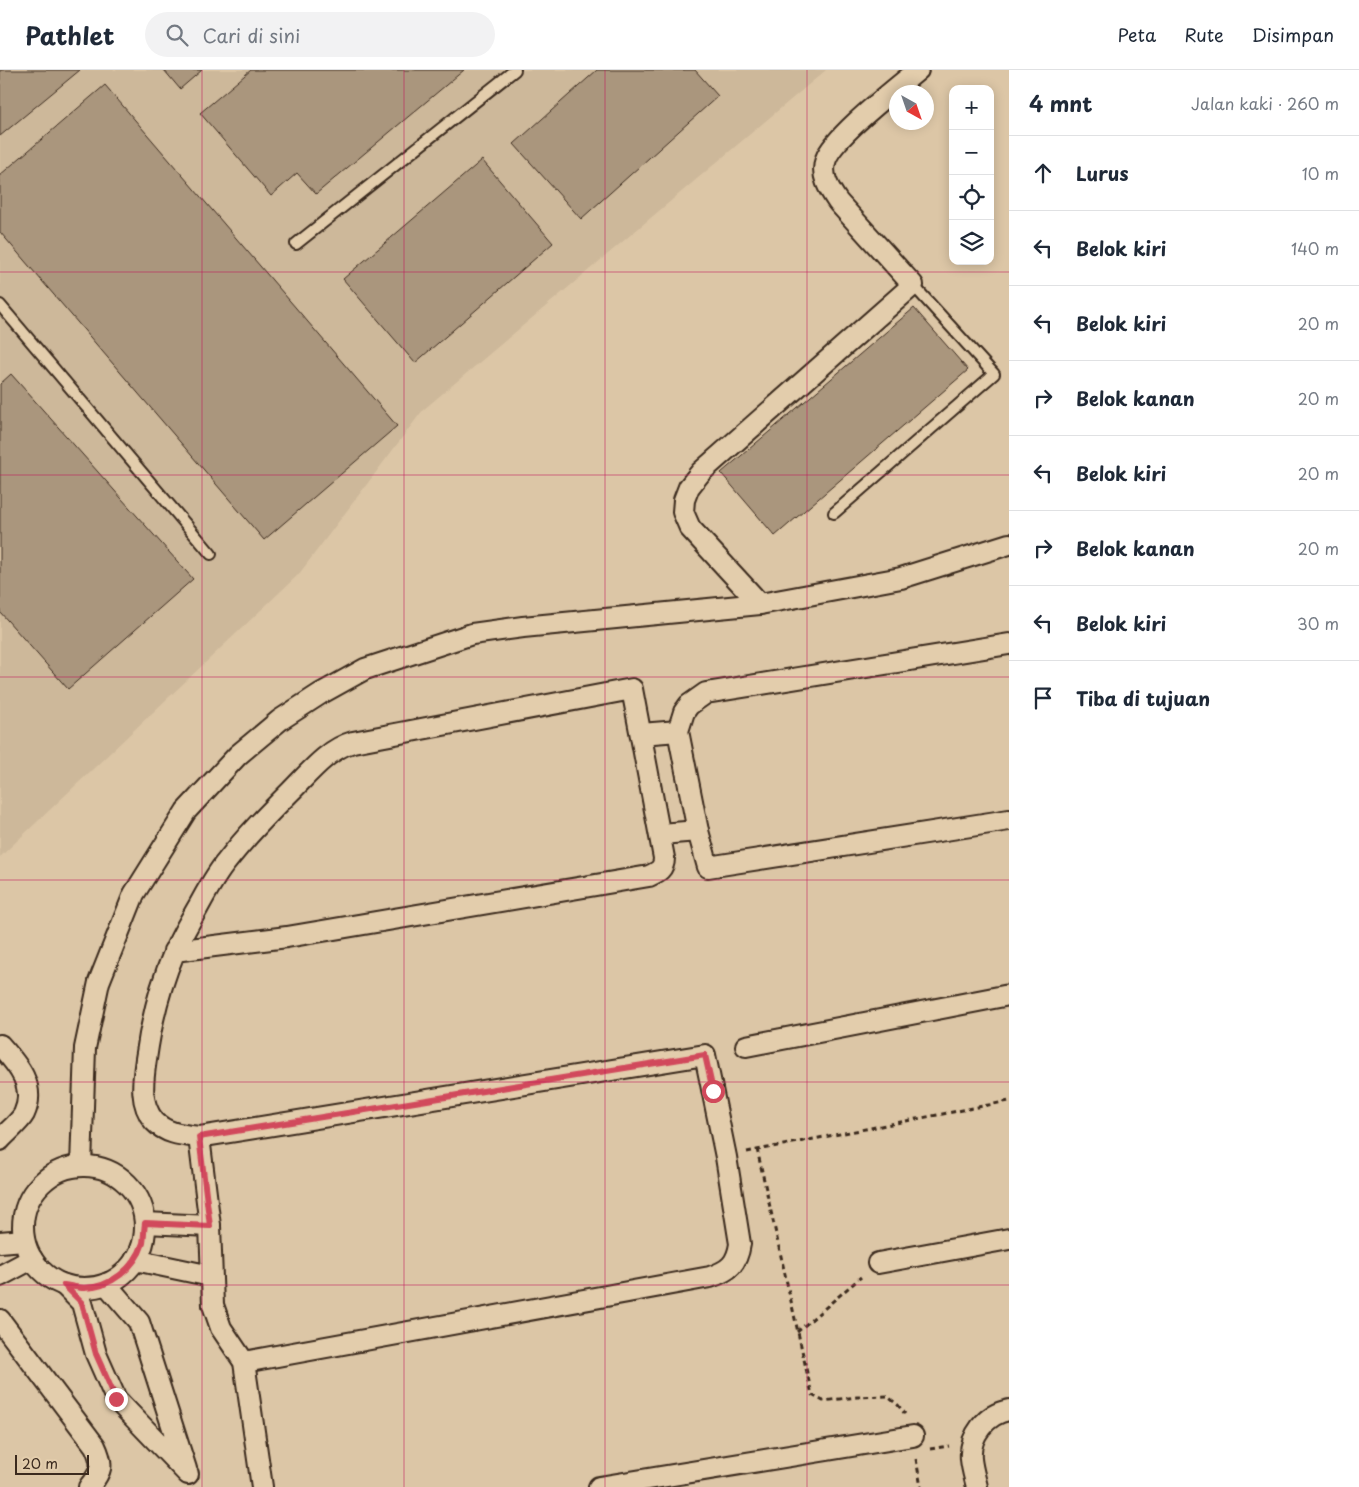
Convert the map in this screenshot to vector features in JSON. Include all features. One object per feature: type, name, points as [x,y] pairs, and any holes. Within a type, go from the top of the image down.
[{"type":"street","points":[[760,604],[690,528],[683,512],[684,500],[689,487],[701,472],[913,285],[838,202],[828,187],[824,176],[826,160],[838,140],[918,70]]},
{"type":"street","points":[[81,1166],[85,1048],[99,982],[134,894],[186,811],[238,755],[280,720],[320,694],[365,669],[472,634],[523,627],[760,604],[901,578],[1006,543]]},
{"type":"street","points":[[1009,644],[706,693],[689,705],[684,712],[678,731],[698,831],[708,867],[1009,820]]},
{"type":"street","points":[[174,951],[287,937],[649,876],[660,870],[664,863],[661,834],[632,688],[345,744],[316,766],[274,808],[227,861],[206,893],[174,951],[159,997],[148,1047],[143,1085],[146,1106],[155,1121],[172,1133],[199,1137],[705,1055],[726,1157],[740,1244],[738,1255],[724,1273],[244,1362]]},
{"type":"street","points":[[641,734],[678,731]]},
{"type":"street","points":[[661,834],[698,831]]},
{"type":"street","points":[[746,1046],[1009,995]]},
{"type":"street","points":[[0,1045],[17,1065],[28,1089],[23,1115],[0,1140]]},
{"type":"street","points":[[199,1137],[210,1226],[213,1305],[221,1328],[244,1362],[262,1487]]},
{"type":"street","points":[[64,1285],[85,1288],[106,1284],[122,1274],[135,1260],[143,1242],[145,1223],[141,1205],[132,1188],[117,1175],[100,1168],[81,1166],[60,1171],[42,1182],[30,1199],[23,1219],[24,1240],[32,1259],[46,1275],[64,1285],[82,1303],[96,1354],[116,1399],[191,1481]]},
{"type":"street","points":[[145,1223],[210,1226]]},
{"type":"street","points":[[878,1263],[1009,1239]]},
{"type":"street","points":[[0,1242],[24,1240]]},
{"type":"street","points":[[0,1276],[32,1259]]},
{"type":"street","points":[[135,1260],[211,1276]]},
{"type":"street","points":[[106,1284],[138,1322],[191,1481]]},
{"type":"street","points":[[0,1320],[7,1344],[95,1446],[101,1458],[101,1469],[90,1487]]},
{"type":"street","points":[[977,1487],[971,1458],[972,1443],[978,1430],[990,1418],[1009,1410]]},
{"type":"street","points":[[599,1487],[914,1443]]},
{"type":"lane","points":[[296,244],[515,70]]},
{"type":"lane","points":[[834,513],[994,374],[913,285]]},
{"type":"lane","points":[[0,305],[211,554]]},
{"type":"path","points":[[726,1157],[757,1149],[1009,1100]]},
{"type":"path","points":[[757,1149],[812,1395],[823,1401],[887,1396],[898,1405],[907,1418],[914,1443],[921,1487]]},
{"type":"path","points":[[797,1332],[878,1263]]},
{"type":"path","points":[[914,1443],[972,1443]]},
{"type":"shaded area","points":[[0,70],[826,70],[423,410],[299,574],[0,857]]},
{"type":"building","points":[[0,70],[80,70],[0,136]]},
{"type":"building","points":[[164,70],[202,70],[180,89]]},
{"type":"building","points":[[251,70],[464,70],[316,194],[297,173],[271,196],[200,113]]},
{"type":"building","points":[[597,70],[695,70],[718,96],[581,219],[514,144]]},
{"type":"building","points":[[105,85],[397,426],[264,540],[0,232],[0,175]]},
{"type":"building","points":[[482,160],[553,243],[415,363],[343,279]]},
{"type":"building","points":[[914,308],[968,370],[775,536],[721,473]]},
{"type":"building","points":[[11,374],[193,579],[68,689],[0,612],[0,384]]},
{"type":"route","points":[[116,1399],[96,1354],[82,1303],[64,1285],[85,1288],[106,1284],[122,1274],[135,1260],[143,1242],[145,1223],[210,1226],[199,1137],[705,1055],[713,1091]]}]
